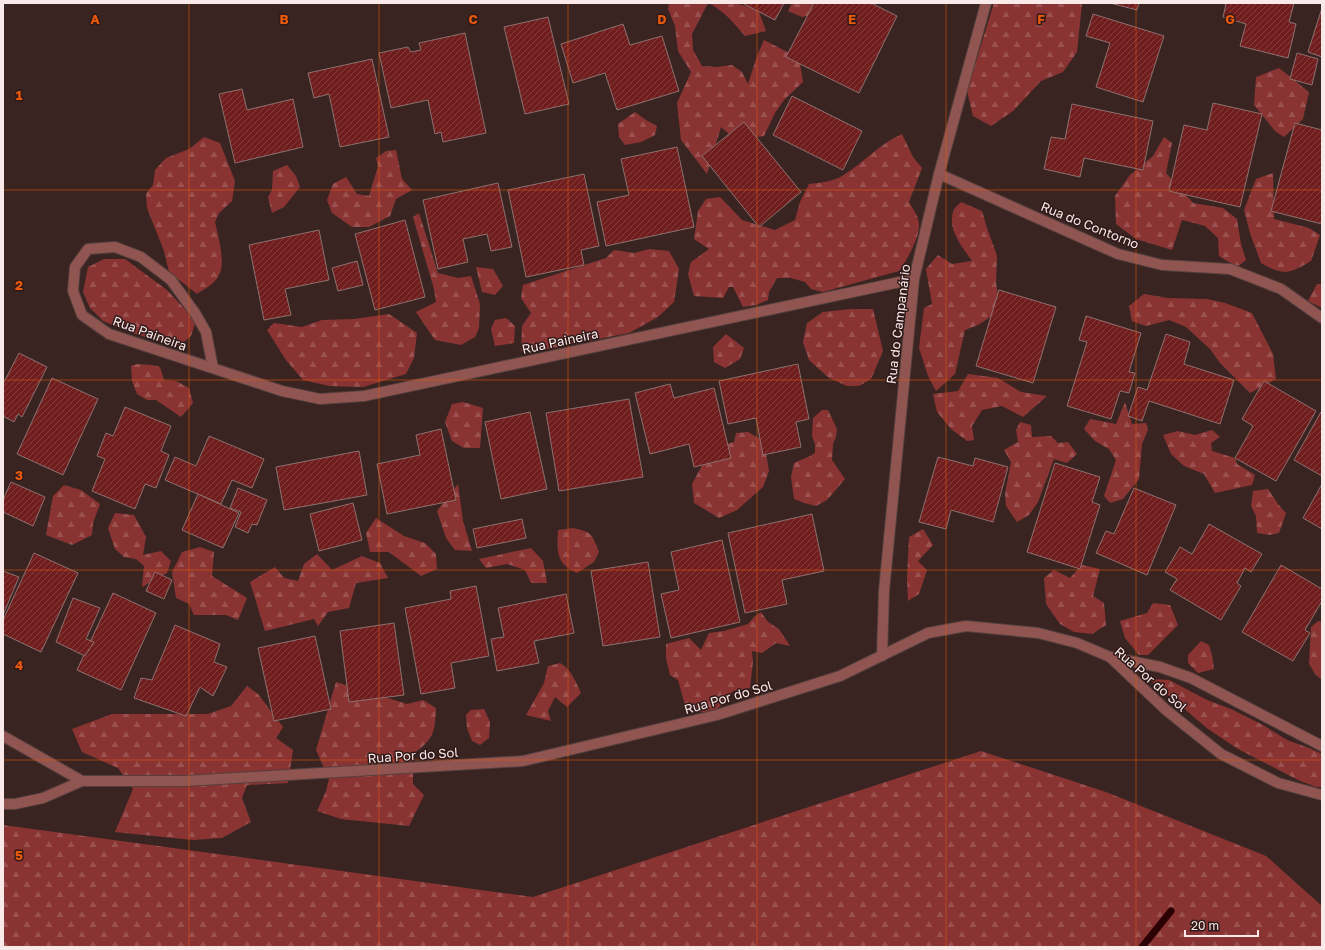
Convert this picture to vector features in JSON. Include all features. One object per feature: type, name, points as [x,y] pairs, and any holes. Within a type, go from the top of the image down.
[{"type":"street","name":"Rua do Campanário","points":[[882,656],[884,591],[914,279],[939,174],[986,3]]},
{"type":"street","name":"Rua do Contorno","points":[[939,174],[1118,254],[1162,265],[1230,269],[1281,289],[1322,318]]},
{"type":"street","name":"Rua Paineira","points":[[213,368],[206,332],[195,313],[171,280],[141,257],[115,247],[88,249],[75,267],[73,291],[82,315],[109,334],[282,391],[320,399],[364,396],[914,279]]},
{"type":"street","name":"Rua Por do Sol","points":[[3,804],[15,804],[43,798],[82,781],[186,782],[523,761],[717,715],[840,676],[928,633],[966,626],[1038,633],[1077,643],[1110,657],[1166,710],[1221,754],[1278,783],[1322,795]]},
{"type":"street","points":[[1110,657],[1160,667],[1191,678],[1322,746]]},
{"type":"street","name":"Rua Por do Sol","points":[[3,736],[82,781]]},
{"type":"green space","points":[[669,3],[708,3],[692,34],[693,50],[702,66],[717,67],[732,65],[742,72],[748,84],[764,40],[799,58],[803,82],[784,100],[775,113],[764,136],[736,140],[721,127],[707,174],[681,140],[677,103],[691,72],[678,51],[675,26],[668,9]]},
{"type":"green space","points":[[709,3],[734,3],[758,9],[766,31],[745,36],[725,14]]},
{"type":"green space","points":[[792,3],[836,3],[833,9],[802,17],[788,11]]},
{"type":"green space","points":[[994,3],[1082,3],[1077,52],[1063,72],[1041,81],[1013,111],[991,126],[973,116],[967,91]]},
{"type":"green space","points":[[1279,68],[1309,92],[1303,119],[1284,137],[1275,131],[1254,105],[1256,77]]},
{"type":"green space","points":[[635,112],[657,126],[655,135],[641,142],[625,145],[619,137],[618,124]]},
{"type":"green space","points":[[902,134],[913,157],[922,168],[909,202],[918,219],[919,225],[917,237],[906,261],[899,271],[823,292],[811,289],[805,282],[791,278],[777,278],[769,292],[768,300],[756,305],[743,307],[733,287],[729,287],[723,298],[694,296],[688,274],[691,262],[709,249],[694,239],[698,211],[706,199],[720,197],[742,220],[775,230],[795,220],[800,202],[809,184],[828,181],[841,176],[886,143]]},
{"type":"green space","points":[[204,137],[220,143],[235,181],[232,201],[219,213],[215,222],[222,257],[221,270],[215,281],[197,294],[169,272],[164,251],[147,208],[146,194],[153,185],[155,170],[166,158],[189,149]]},
{"type":"green space","points":[[1164,137],[1172,143],[1166,173],[1193,203],[1223,208],[1237,219],[1241,244],[1246,260],[1237,267],[1219,256],[1218,238],[1205,226],[1182,220],[1172,250],[1136,239],[1116,224],[1115,196],[1130,175],[1153,156]]},
{"type":"green space","points":[[396,150],[402,179],[412,190],[396,199],[390,216],[369,227],[352,227],[332,213],[327,200],[333,184],[346,177],[357,194],[369,196],[378,166],[376,158],[386,151]]},
{"type":"green space","points":[[287,165],[296,176],[300,187],[284,207],[272,213],[268,197],[272,190],[273,171]]},
{"type":"green space","points":[[1273,173],[1274,219],[1309,228],[1320,235],[1311,261],[1297,269],[1286,272],[1275,270],[1261,263],[1250,233],[1244,210],[1256,179]]},
{"type":"green space","points":[[961,202],[982,211],[997,256],[996,283],[1001,310],[978,325],[965,330],[955,374],[936,391],[928,376],[919,348],[924,308],[932,304],[926,269],[938,255],[952,264],[972,261],[960,244],[952,226],[954,211]]},
{"type":"green space","points":[[419,213],[438,273],[458,278],[471,276],[480,304],[479,328],[475,337],[461,345],[435,340],[416,312],[436,302],[434,289],[413,217]]},
{"type":"green space","points":[[649,249],[669,251],[679,269],[674,302],[658,317],[629,333],[547,349],[521,351],[522,326],[531,313],[521,298],[523,285],[606,258],[614,250],[634,253]]},
{"type":"green space","points":[[104,259],[125,259],[167,290],[196,321],[191,336],[179,346],[135,334],[103,321],[90,308],[83,292],[88,267]]},
{"type":"green space","points":[[476,267],[493,269],[503,286],[495,295],[482,292]]},
{"type":"green space","points":[[1317,284],[1322,284],[1322,308],[1308,301]]},
{"type":"green space","points":[[1144,294],[1168,298],[1207,299],[1225,303],[1252,313],[1273,354],[1276,379],[1250,393],[1220,363],[1210,349],[1186,327],[1169,320],[1146,326],[1132,321],[1129,306]]},
{"type":"green space","points":[[851,309],[873,309],[883,351],[871,379],[859,386],[847,386],[829,378],[809,360],[803,342],[807,323],[823,312]]},
{"type":"green space","points":[[389,314],[417,333],[414,358],[406,374],[363,387],[329,386],[303,380],[286,360],[267,330],[274,323],[302,327],[322,320],[354,319]]},
{"type":"green space","points":[[506,318],[515,326],[514,343],[495,346],[491,329],[495,320]]},
{"type":"green space","points":[[726,334],[744,348],[740,359],[725,368],[714,362],[713,347]]},
{"type":"green space","points":[[137,364],[160,367],[164,380],[176,381],[189,388],[193,403],[181,417],[156,400],[147,400],[137,394],[132,381],[131,366]]},
{"type":"green space","points":[[968,374],[998,378],[1021,392],[1047,396],[1023,417],[1002,406],[982,410],[972,426],[974,440],[967,441],[951,429],[937,412],[933,394],[958,391]]},
{"type":"green space","points":[[463,402],[483,408],[480,448],[464,448],[452,441],[445,422],[452,404]]},
{"type":"green space","points":[[1125,402],[1132,424],[1146,423],[1148,430],[1142,444],[1139,479],[1123,499],[1110,503],[1104,496],[1116,460],[1109,449],[1095,441],[1084,429],[1090,419],[1116,424]]},
{"type":"green space","points":[[822,410],[828,410],[837,429],[833,444],[832,460],[845,479],[827,500],[816,506],[794,499],[791,477],[794,463],[815,453],[815,444],[812,436],[813,418]]},
{"type":"green space","points":[[1020,422],[1031,425],[1032,437],[1051,436],[1058,443],[1068,442],[1077,454],[1067,463],[1054,459],[1038,502],[1029,515],[1017,522],[1006,506],[1005,494],[1011,462],[1004,450],[1018,442],[1016,430]]},
{"type":"green space","points":[[1212,430],[1220,437],[1211,443],[1212,451],[1235,458],[1237,464],[1255,475],[1252,485],[1215,493],[1204,474],[1184,466],[1171,454],[1163,435],[1178,431],[1195,435]]},
{"type":"green space","points":[[748,432],[764,441],[769,471],[763,487],[737,510],[719,518],[694,503],[692,484],[711,449],[734,442],[736,433]]},
{"type":"green space","points":[[458,484],[463,521],[472,551],[455,550],[446,538],[437,511]]},
{"type":"green space","points":[[64,485],[81,490],[100,504],[93,523],[92,535],[72,545],[46,535],[53,496]]},
{"type":"green space","points":[[1268,489],[1286,513],[1279,533],[1270,535],[1257,533],[1256,516],[1251,506],[1253,491]]},
{"type":"green space","points":[[115,513],[134,515],[146,537],[143,555],[161,551],[171,561],[167,573],[142,587],[144,566],[136,559],[124,557],[115,549],[108,528]]},
{"type":"green space","points":[[376,518],[404,536],[425,543],[436,554],[437,569],[421,576],[389,552],[370,552],[366,533]]},
{"type":"green space","points":[[573,528],[588,533],[595,541],[599,552],[594,562],[577,573],[561,561],[558,550],[558,530]]},
{"type":"green space","points":[[923,529],[933,545],[918,561],[927,570],[919,594],[908,601],[907,577],[909,537]]},
{"type":"green space","points":[[200,547],[214,552],[212,576],[247,598],[238,620],[226,615],[194,615],[189,604],[176,598],[172,572],[182,552]]},
{"type":"green space","points":[[531,548],[543,561],[547,583],[531,583],[525,570],[507,564],[486,568],[479,559]]},
{"type":"green space","points":[[317,554],[332,570],[362,556],[380,563],[388,578],[356,583],[349,608],[328,612],[318,626],[314,619],[265,631],[250,582],[275,567],[284,578],[298,581],[304,564]]},
{"type":"green space","points":[[1082,565],[1100,569],[1093,596],[1104,603],[1106,625],[1092,634],[1074,632],[1060,624],[1046,604],[1044,578],[1054,570],[1070,578]]},
{"type":"green space","points":[[1153,603],[1170,605],[1178,625],[1148,655],[1139,655],[1125,638],[1120,621],[1147,613]]},
{"type":"green space","points":[[761,612],[768,622],[779,629],[790,646],[776,643],[762,653],[752,651],[753,662],[750,688],[733,691],[715,712],[696,712],[686,709],[678,680],[670,675],[666,658],[666,644],[689,638],[701,650],[709,633],[724,631],[748,624]]},
{"type":"green space","points":[[1318,621],[1322,622],[1322,680],[1316,675],[1309,664],[1311,627]]},
{"type":"green space","points":[[1201,641],[1209,645],[1214,669],[1198,673],[1188,663],[1188,655]]},
{"type":"green space","points":[[560,663],[568,669],[581,693],[567,707],[555,697],[548,711],[551,721],[526,715],[544,683],[548,666]]},
{"type":"green space","points":[[1149,679],[1169,680],[1207,700],[1231,709],[1263,725],[1287,740],[1322,754],[1322,787],[1316,787],[1298,780],[1238,749],[1208,729]]},
{"type":"green space","points":[[336,682],[407,704],[423,700],[436,708],[435,723],[432,734],[425,744],[413,754],[413,784],[424,795],[409,826],[341,819],[317,811],[326,791],[329,779],[316,750]]},
{"type":"green space","points":[[247,686],[258,694],[283,727],[276,738],[293,750],[288,783],[247,785],[242,798],[251,822],[222,838],[193,840],[115,832],[133,789],[118,768],[82,752],[72,729],[112,714],[208,714],[231,706]]},
{"type":"green space","points":[[484,709],[490,722],[489,738],[480,745],[472,741],[467,728],[466,715],[471,710]]},
{"type":"green space","points":[[981,751],[1106,792],[1266,856],[1322,906],[1322,947],[3,947],[3,825],[533,897]]},
{"type":"building","points":[[742,3],[784,3],[775,20]]},
{"type":"building","points":[[814,3],[871,3],[897,16],[859,93],[786,57]]},
{"type":"building","points":[[1110,3],[1139,3],[1137,10]]},
{"type":"building","points":[[1221,3],[1294,3],[1289,22],[1296,24],[1288,58],[1240,46],[1246,24],[1223,17],[1226,4]]},
{"type":"building","points":[[1322,8],[1322,57],[1308,52]]},
{"type":"building","points":[[1093,14],[1164,36],[1143,102],[1096,87],[1110,43],[1086,36]]},
{"type":"building","points":[[548,17],[569,104],[525,114],[504,27]]},
{"type":"building","points":[[623,24],[630,45],[662,36],[679,91],[617,110],[605,73],[573,83],[561,44]]},
{"type":"building","points":[[465,33],[486,133],[443,142],[441,132],[435,134],[428,100],[391,108],[379,53],[408,47],[411,52],[421,50],[419,43]]},
{"type":"building","points":[[1297,53],[1318,59],[1312,85],[1290,79]]},
{"type":"building","points":[[372,59],[389,137],[340,147],[329,94],[314,98],[308,73]]},
{"type":"building","points":[[242,89],[247,110],[293,99],[303,147],[235,163],[219,94]]},
{"type":"building","points":[[792,96],[862,131],[843,170],[773,135]]},
{"type":"building","points":[[1213,103],[1262,114],[1240,207],[1169,191],[1184,125],[1207,130]]},
{"type":"building","points":[[1072,104],[1153,121],[1143,170],[1084,158],[1080,177],[1044,169],[1051,137],[1065,139]]},
{"type":"building","points":[[744,122],[801,192],[759,227],[702,156]]},
{"type":"building","points":[[1295,123],[1322,130],[1322,224],[1271,211]]},
{"type":"building","points":[[677,147],[694,227],[606,246],[597,202],[629,195],[621,159]]},
{"type":"building","points":[[584,174],[599,246],[581,250],[584,265],[526,277],[508,190]]},
{"type":"building","points":[[498,183],[512,247],[491,251],[487,234],[463,239],[468,262],[438,269],[423,200]]},
{"type":"building","points":[[405,220],[425,297],[375,310],[355,234]]},
{"type":"building","points":[[319,230],[329,280],[285,289],[291,315],[264,320],[249,245]]},
{"type":"building","points":[[357,261],[363,285],[338,291],[332,268]]},
{"type":"building","points":[[999,290],[1056,307],[1033,383],[976,366]]},
{"type":"building","points":[[1086,316],[1141,333],[1129,372],[1135,373],[1129,393],[1120,391],[1111,419],[1067,406],[1087,342],[1079,340]]},
{"type":"building","points":[[1166,334],[1190,342],[1184,364],[1234,380],[1220,424],[1149,401],[1142,421],[1128,416],[1138,387],[1147,390]]},
{"type":"building","points":[[19,353],[47,367],[22,417],[18,414],[14,422],[3,416],[3,384]]},
{"type":"building","points":[[798,364],[809,419],[796,422],[801,447],[763,455],[756,418],[728,424],[719,381]]},
{"type":"building","points":[[52,378],[98,399],[63,475],[17,454]]},
{"type":"building","points":[[1264,381],[1316,411],[1276,481],[1235,458],[1253,426],[1242,419]]},
{"type":"building","points":[[670,384],[674,398],[714,388],[731,458],[694,467],[689,444],[650,454],[635,393]]},
{"type":"building","points":[[629,399],[643,477],[559,491],[546,413]]},
{"type":"building","points":[[125,407],[171,426],[161,451],[169,455],[156,488],[145,484],[135,509],[92,491],[105,459],[97,456],[106,433],[113,436]]},
{"type":"building","points":[[530,412],[547,489],[501,499],[485,422]]},
{"type":"building","points":[[1322,412],[1322,476],[1294,460]]},
{"type":"building","points":[[441,429],[456,500],[387,514],[377,464],[420,455],[416,435]]},
{"type":"building","points":[[209,436],[264,459],[252,488],[232,480],[221,504],[165,480],[175,457],[196,466]]},
{"type":"building","points":[[359,451],[367,495],[284,510],[276,467]]},
{"type":"building","points":[[938,457],[973,466],[975,458],[1008,467],[993,522],[951,510],[946,529],[919,522]]},
{"type":"building","points":[[1055,463],[1100,477],[1092,502],[1100,505],[1080,569],[1027,552]]},
{"type":"building","points":[[11,482],[45,497],[33,526],[3,512],[3,500]]},
{"type":"building","points":[[1322,484],[1322,529],[1303,518]]},
{"type":"building","points":[[238,488],[267,500],[257,525],[252,524],[248,533],[235,527],[241,512],[230,508]]},
{"type":"building","points":[[1134,488],[1176,505],[1147,575],[1096,553],[1106,531],[1114,534]]},
{"type":"building","points":[[198,494],[239,513],[223,548],[182,530]]},
{"type":"building","points":[[353,503],[362,540],[319,551],[310,514]]},
{"type":"building","points":[[812,514],[824,571],[782,580],[787,604],[745,613],[728,533]]},
{"type":"building","points":[[522,519],[526,538],[477,548],[473,529]]},
{"type":"building","points":[[1209,524],[1262,554],[1251,572],[1245,568],[1237,583],[1241,586],[1221,620],[1170,590],[1177,579],[1165,572],[1180,547],[1192,554]]},
{"type":"building","points":[[722,540],[740,622],[671,638],[661,594],[679,590],[671,552]]},
{"type":"building","points":[[34,553],[78,573],[41,652],[3,634],[3,620]]},
{"type":"building","points":[[648,562],[660,637],[603,646],[591,571]]},
{"type":"building","points":[[1281,565],[1322,589],[1322,601],[1305,630],[1310,633],[1293,661],[1242,632]]},
{"type":"building","points":[[3,571],[19,577],[3,615]]},
{"type":"building","points":[[155,572],[172,580],[164,599],[146,591]]},
{"type":"building","points":[[476,586],[489,656],[451,663],[455,688],[421,694],[405,608],[451,599],[450,591]]},
{"type":"building","points":[[113,593],[156,613],[121,690],[77,670]]},
{"type":"building","points":[[566,594],[574,633],[534,641],[539,663],[497,671],[491,639],[504,637],[498,608]]},
{"type":"building","points":[[73,598],[100,608],[86,639],[94,642],[85,656],[56,642]]},
{"type":"building","points":[[394,623],[404,695],[349,702],[340,631]]},
{"type":"building","points":[[175,625],[220,644],[214,662],[227,667],[213,696],[200,687],[186,716],[134,698],[141,678],[152,680]]},
{"type":"building","points":[[315,636],[331,709],[274,721],[258,648]]},
{"type":"waterway","points":[[1142,947],[1171,911]]}]
